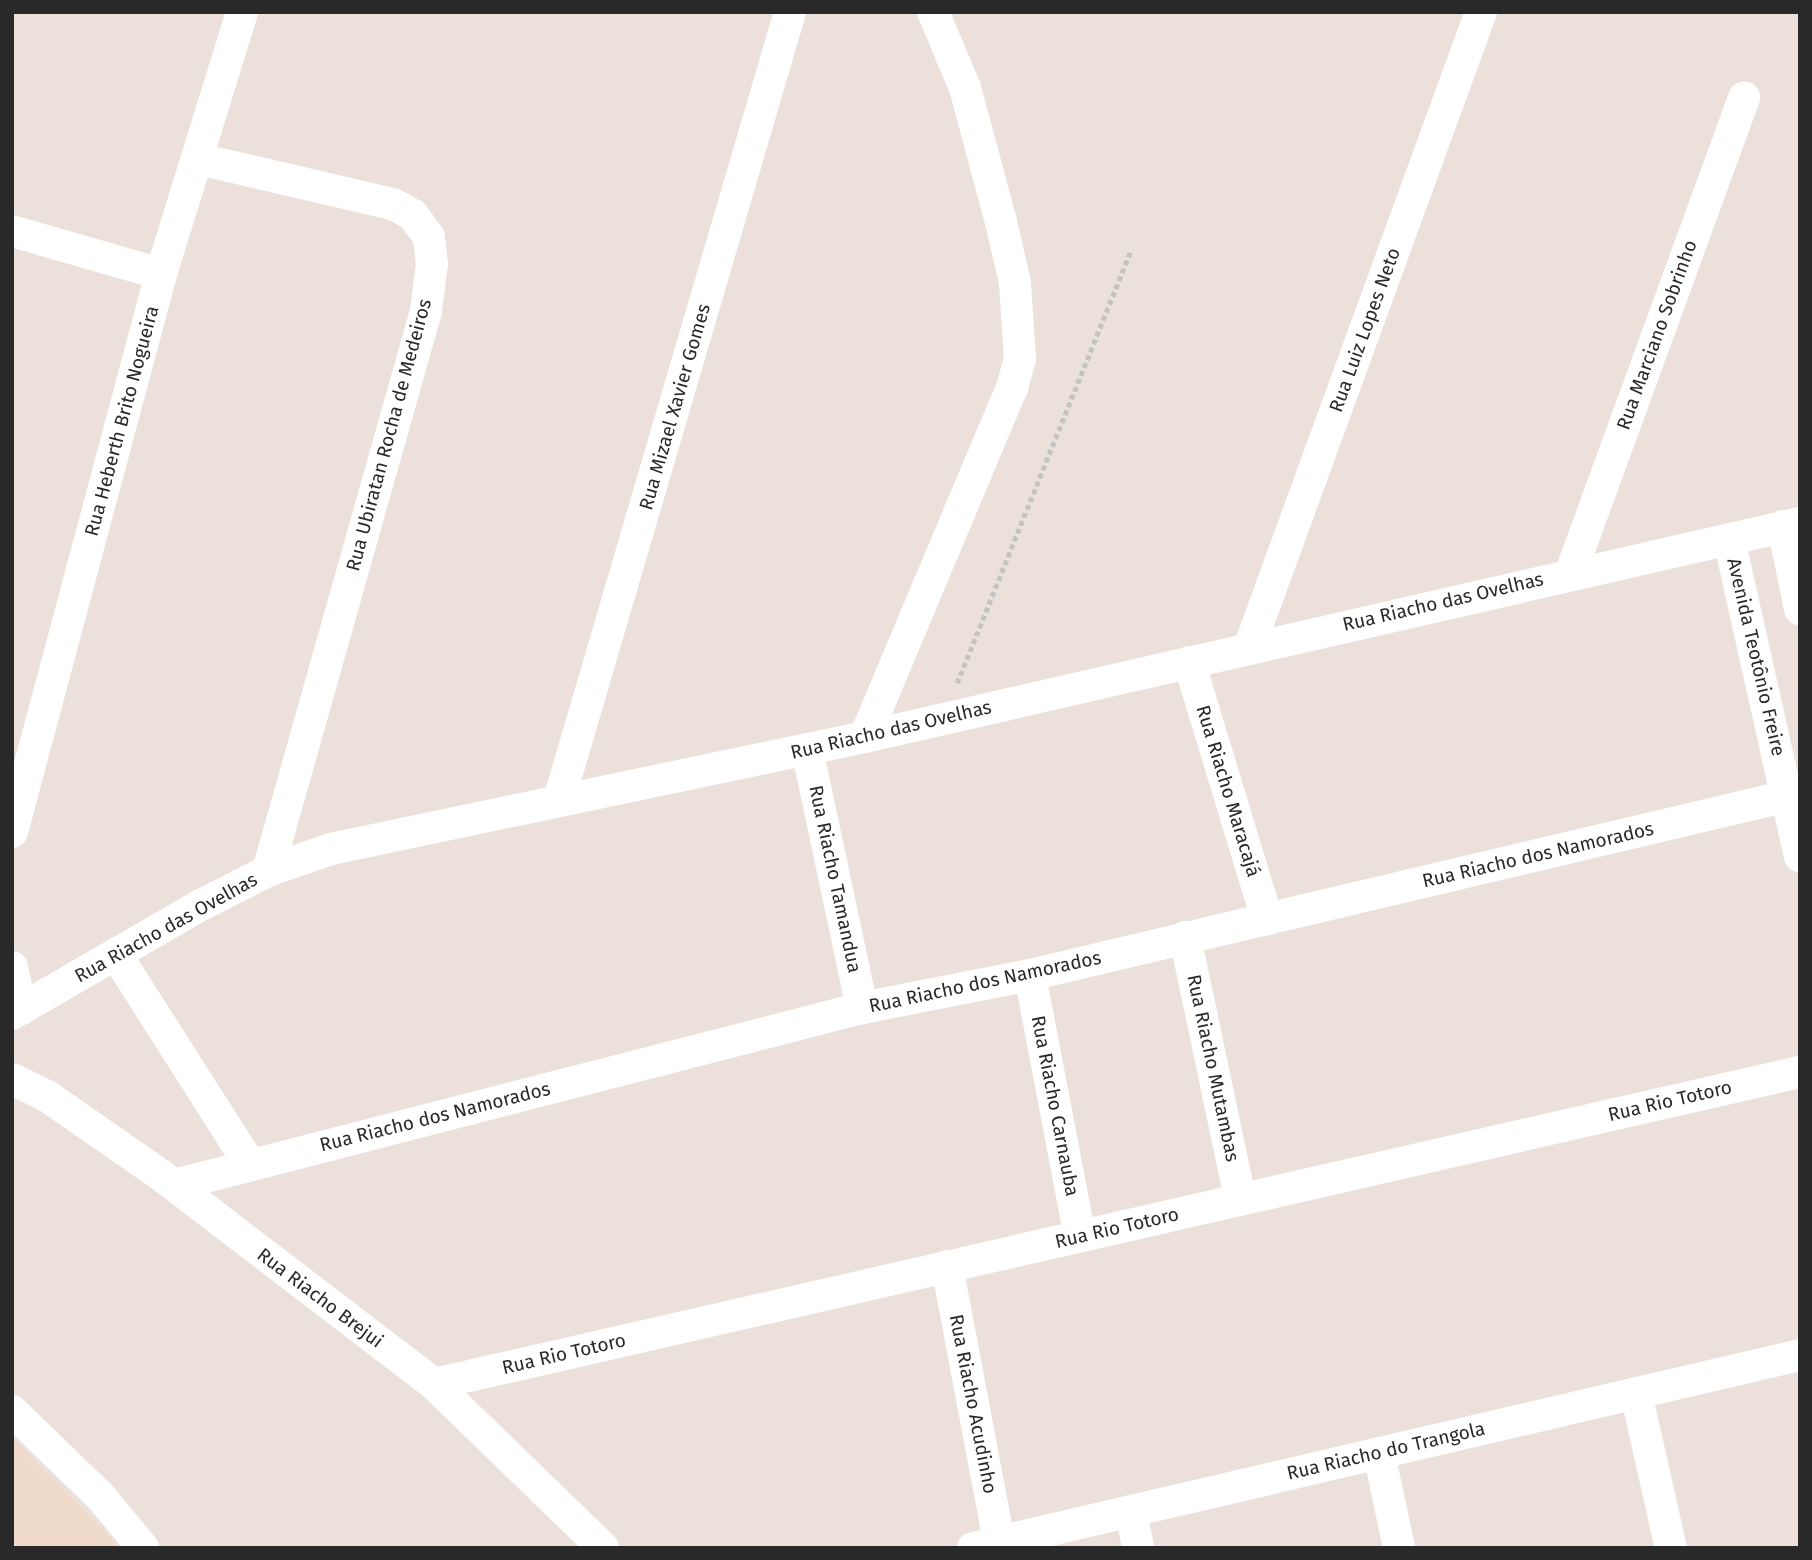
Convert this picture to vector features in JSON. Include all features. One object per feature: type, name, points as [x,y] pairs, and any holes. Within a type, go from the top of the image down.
[{"type":"street","name":"Rua Heberth Brito Nogueira","points":[[12,832],[161,274],[199,159],[242,12]]},
{"type":"street","name":"Rua Mizael Xavier Gomes","points":[[559,800],[790,12]]},
{"type":"street","points":[[865,737],[1012,388],[1020,359],[1015,283],[1001,222],[965,88],[933,12]]},
{"type":"street","name":"Rua Luiz Lopes Neto","points":[[1249,648],[1481,12]]},
{"type":"street","name":"Rua Marciano Sobrinho","points":[[1571,572],[1744,98]]},
{"type":"street","name":"Rua Ubiratan Rocha de Medeiros","points":[[199,159],[393,204],[413,215],[429,237],[432,264],[426,311],[268,871]]},
{"type":"street","points":[[12,231],[161,274]]},
{"type":"street","name":"Rua Riacho das Ovelhas","points":[[17,1011],[268,871],[331,849],[865,737],[1571,572],[1791,525]]},
{"type":"street","points":[[1791,525],[1800,609]]},
{"type":"street","name":"Avenida Teotônio Freire","points":[[1729,539],[1794,794],[1800,856]]},
{"type":"street","name":"Rua Riacho Maracajá","points":[[1189,662],[1267,919]]},
{"type":"street","name":"Rua Riacho Tamandua","points":[[807,749],[862,1008]]},
{"type":"street","name":"Rua Riacho dos Namorados","points":[[174,1185],[862,1008],[1030,975],[1794,794]]},
{"type":"street","name":"Rua Riacho Mutambas","points":[[1185,937],[1240,1199]]},
{"type":"street","points":[[117,956],[250,1165]]},
{"type":"street","points":[[12,967],[17,1011]]},
{"type":"street","name":"Rua Riacho Carnauba","points":[[1030,975],[1080,1236]]},
{"type":"street","name":"Rua Rio Totoro","points":[[434,1384],[1800,1072]]},
{"type":"street","name":"Rua Riacho Brejui","points":[[12,1079],[47,1096],[174,1185],[434,1384],[603,1548]]},
{"type":"street","name":"Rua Riacho Acudinho","points":[[947,1266],[986,1545]]},
{"type":"street","name":"Rua Riacho do Trangola","points":[[986,1545],[1800,1354]]},
{"type":"street","points":[[1636,1393],[1671,1548]]},
{"type":"street","points":[[12,1411],[101,1497],[143,1548]]},
{"type":"street","points":[[1379,1453],[1399,1548]]},
{"type":"street","points":[[1130,1511],[1138,1548]]},
{"type":"path","points":[[943,719],[1131,251]]},
{"type":"shaded area","points":[[12,1437],[119,1548],[12,1548]]}]
